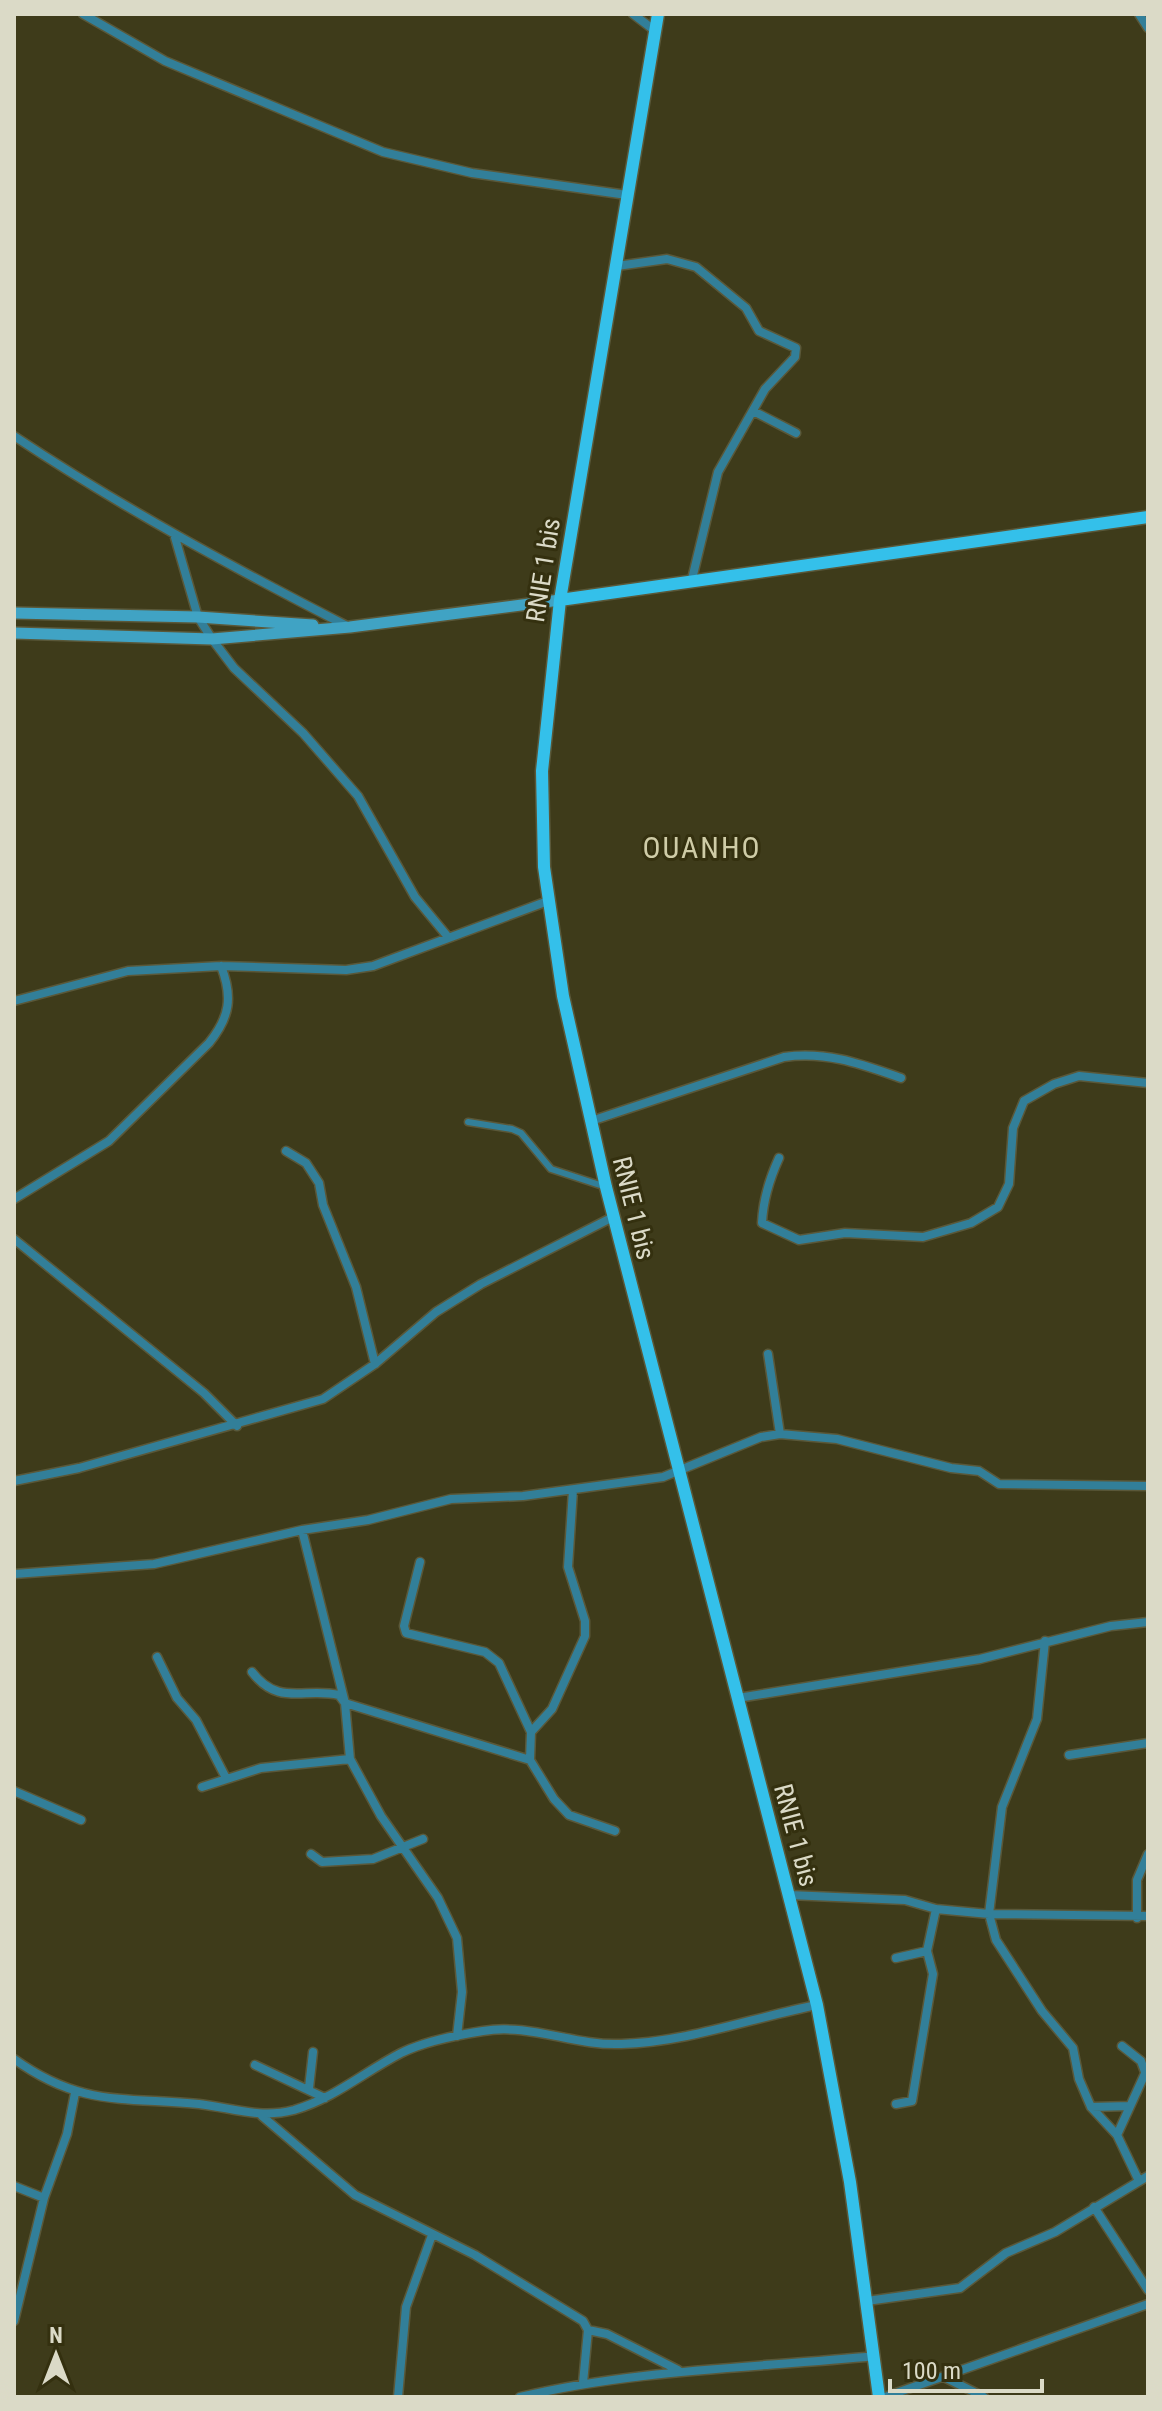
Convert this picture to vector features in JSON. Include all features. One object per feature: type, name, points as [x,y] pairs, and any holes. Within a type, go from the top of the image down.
[{"type":"main road","name":"RNIE 1 bis","points":[[658,14],[560,600],[542,771],[542,831],[548,901],[563,996],[613,1217],[817,2005],[850,2182],[882,2397]]},
{"type":"main road","points":[[14,633],[212,639],[350,627],[560,600],[692,579],[872,558],[963,541],[1148,517]]},
{"type":"main road","points":[[14,613],[198,617],[350,627]]},
{"type":"street","points":[[83,14],[165,61],[383,152],[472,173],[627,195]]},
{"type":"street","points":[[633,14],[654,30]]},
{"type":"street","points":[[1139,14],[1148,28]]},
{"type":"street","points":[[617,266],[667,259],[696,267],[746,308],[759,331],[795,345],[795,357],[765,389],[755,412],[718,472],[692,579]]},
{"type":"street","points":[[755,412],[796,433]]},
{"type":"street","points":[[14,436],[93,489],[253,579],[350,627]]},
{"type":"street","points":[[174,534],[198,617],[212,639],[234,668],[303,733],[358,796],[415,897],[448,937]]},
{"type":"street","points":[[14,1001],[128,971],[221,966],[346,970],[373,966],[548,901]]},
{"type":"street","points":[[14,1199],[109,1141],[209,1043],[222,1027],[229,1009],[230,989],[221,966]]},
{"type":"street","points":[[591,1121],[748,1072],[784,1057],[804,1054],[845,1058],[901,1078]]},
{"type":"street","points":[[779,1158],[769,1180],[762,1223],[799,1240],[845,1233],[923,1237],[979,1219],[998,1207],[1009,1184],[1013,1128],[1024,1101],[1054,1084],[1079,1076],[1148,1083]]},
{"type":"street","points":[[468,1122],[521,1133],[551,1169],[606,1187]]},
{"type":"street","points":[[286,1151],[306,1163],[319,1183],[323,1205],[356,1287],[375,1364]]},
{"type":"street","points":[[14,1481],[79,1468],[190,1434],[237,1426],[323,1399],[375,1364],[436,1312],[481,1284],[613,1217]]},
{"type":"street","points":[[14,1239],[204,1393],[237,1426]]},
{"type":"street","points":[[768,1354],[780,1434]]},
{"type":"street","points":[[14,1574],[154,1564],[302,1530],[368,1520],[451,1499],[523,1496],[679,1473],[761,1437],[780,1434],[837,1439],[951,1468],[979,1471],[999,1484],[1148,1486]]},
{"type":"street","points":[[531,1732],[552,1709],[584,1644],[585,1621],[568,1567],[573,1490]]},
{"type":"street","points":[[302,1530],[345,1703],[350,1759],[381,1816],[438,1898],[457,1938],[462,1992],[457,2036]]},
{"type":"street","points":[[420,1562],[404,1626],[406,1633],[485,1652],[499,1663],[531,1732],[530,1760],[549,1792],[569,1815],[615,1831]]},
{"type":"street","points":[[738,1698],[980,1659],[1111,1626],[1148,1622]]},
{"type":"street","points":[[1045,1641],[1037,1719],[1002,1807],[989,1914],[996,1940],[1042,2011],[1073,2048],[1079,2079],[1091,2107],[1117,2135],[1138,2179]]},
{"type":"street","points":[[157,1657],[177,1698],[196,1720],[226,1778]]},
{"type":"street","points":[[252,1672],[265,1687],[274,1691],[296,1695],[333,1694],[345,1703],[530,1760]]},
{"type":"street","points":[[1069,1755],[1148,1743]]},
{"type":"street","points":[[202,1787],[261,1768],[350,1759]]},
{"type":"street","points":[[14,1791],[81,1820]]},
{"type":"street","points":[[311,1854],[322,1862],[373,1859],[423,1839]]},
{"type":"street","points":[[1137,1918],[1137,1880],[1148,1854]]},
{"type":"street","points":[[789,1895],[905,1900],[936,1909],[989,1914],[1148,1916]]},
{"type":"street","points":[[896,2104],[912,2101],[920,2065],[933,1974],[927,1951],[936,1909]]},
{"type":"street","points":[[896,1958],[927,1951]]},
{"type":"street","points":[[14,2059],[75,2093],[143,2103],[200,2104],[262,2116],[325,2098],[403,2052],[457,2036],[515,2028],[599,2044],[668,2042],[753,2017],[817,2005]]},
{"type":"street","points":[[1117,2135],[1147,2070],[1122,2046]]},
{"type":"street","points":[[309,2088],[313,2052]]},
{"type":"street","points":[[255,2065],[325,2098]]},
{"type":"street","points":[[14,2321],[44,2198],[67,2134],[75,2093]]},
{"type":"street","points":[[1091,2107],[1130,2106]]},
{"type":"street","points":[[262,2116],[355,2195],[512,2276],[583,2321],[588,2330],[583,2383]]},
{"type":"street","points":[[867,2301],[960,2288],[1006,2253],[1055,2232],[1138,2179],[1148,2176]]},
{"type":"street","points":[[14,2186],[44,2198]]},
{"type":"street","points":[[1094,2207],[1148,2290]]},
{"type":"street","points":[[398,2397],[406,2307],[432,2235]]},
{"type":"street","points":[[882,2397],[1148,2304]]},
{"type":"street","points":[[588,2330],[607,2334],[678,2370]]},
{"type":"street","points":[[520,2397],[583,2383],[678,2370],[875,2356]]},
{"type":"street","points":[[944,2377],[984,2397]]},
{"type":"district","name":"OUANHO","points":[[702,848]]}]
